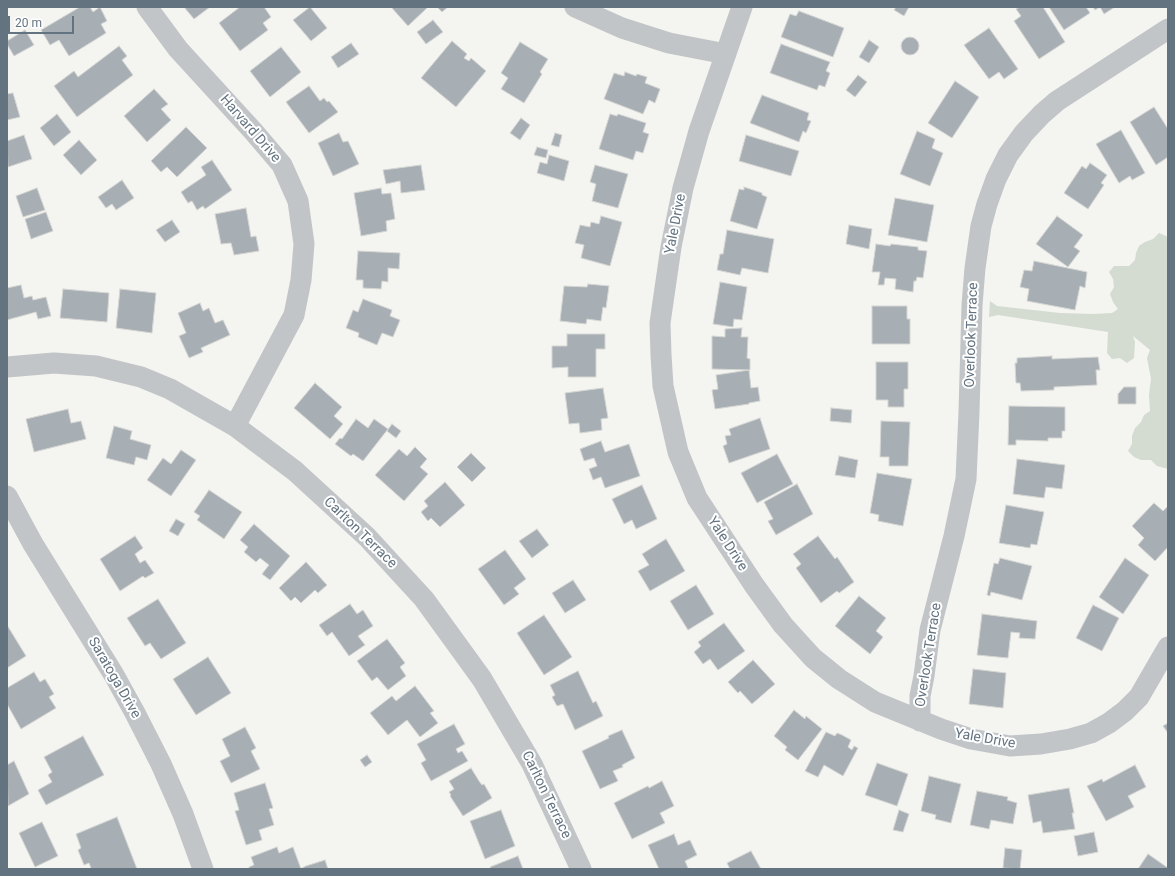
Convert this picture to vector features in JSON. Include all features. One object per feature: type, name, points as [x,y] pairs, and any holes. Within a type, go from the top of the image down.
[{"type":"street","name":"Harvard Drive","points":[[147,7],[178,48],[282,165],[298,201],[304,244],[301,280],[294,315],[235,426]]},
{"type":"street","points":[[575,7],[622,28],[669,43],[726,54]]},
{"type":"street","name":"Yale Drive","points":[[742,7],[699,131],[683,188],[671,247],[660,323],[663,386],[678,452],[697,498],[754,585],[783,625],[813,658],[839,679],[875,702],[920,721],[971,739],[1010,746],[1042,744],[1070,739],[1092,733],[1109,723],[1125,711],[1139,697],[1168,647]]},
{"type":"street","name":"Overlook Terrace","points":[[920,721],[920,696],[930,630],[954,536],[966,479],[972,305],[975,268],[981,226],[993,185],[1008,155],[1024,133],[1042,114],[1057,101],[1168,29]]},
{"type":"street","name":"Carlton Terrace","points":[[7,367],[54,363],[96,366],[141,377],[170,389],[235,426],[294,471],[368,537],[424,598],[482,679],[532,764],[581,869]]},
{"type":"street","name":"Saratoga Drive","points":[[7,496],[33,544],[114,675],[135,713],[161,764],[183,814],[203,869]]},
{"type":"shaded area","points":[[1159,233],[1168,237],[1168,469],[1157,466],[1151,460],[1141,460],[1134,457],[1128,451],[1132,444],[1132,436],[1135,428],[1141,422],[1144,415],[1150,411],[1149,395],[1151,379],[1147,358],[1150,350],[1133,336],[1135,342],[1134,358],[1127,363],[1120,358],[1112,359],[1107,353],[1108,332],[998,315],[989,317],[990,301],[997,306],[1060,313],[1112,313],[1118,309],[1110,294],[1114,287],[1113,279],[1109,272],[1114,266],[1129,266],[1135,260],[1139,246],[1153,239]]},
{"type":"building","points":[[80,7],[90,7],[93,12],[100,7],[107,21],[101,24],[106,33],[69,56],[59,40],[50,45],[41,30]]},
{"type":"building","points":[[184,7],[210,7],[194,19]]},
{"type":"building","points":[[240,7],[264,7],[271,17],[263,23],[268,30],[240,51],[219,23]]},
{"type":"building","points":[[310,7],[327,28],[311,41],[293,20]]},
{"type":"building","points":[[391,7],[428,7],[408,26]]},
{"type":"building","points":[[437,7],[448,7],[442,12]]},
{"type":"building","points":[[896,7],[909,7],[904,16],[894,10]]},
{"type":"building","points":[[1020,7],[1043,7],[1065,42],[1039,59],[1014,21],[1021,16],[1016,9]]},
{"type":"building","points":[[1049,7],[1086,7],[1090,13],[1064,30]]},
{"type":"building","points":[[1093,7],[1100,7],[1095,10]]},
{"type":"building","points":[[1100,7],[1115,7],[1104,14]]},
{"type":"building","points":[[799,11],[844,28],[833,57],[781,37],[790,14],[796,16]]},
{"type":"building","points":[[433,20],[443,32],[426,44],[417,32]]},
{"type":"building","points":[[989,28],[1018,69],[1004,79],[999,72],[989,79],[964,45]]},
{"type":"building","points":[[25,30],[34,45],[14,56],[7,44],[7,41]]},
{"type":"building","points":[[910,37],[916,40],[919,46],[916,52],[910,55],[904,52],[901,46],[904,40]]},
{"type":"building","points":[[869,40],[879,47],[869,63],[859,57]]},
{"type":"building","points":[[452,41],[467,54],[464,58],[469,61],[471,58],[486,71],[456,107],[421,78]]},
{"type":"building","points":[[520,42],[548,59],[540,72],[542,74],[524,103],[501,89],[508,78],[501,73]]},
{"type":"building","points":[[351,43],[359,54],[338,68],[331,57]]},
{"type":"building","points":[[781,44],[830,62],[826,71],[830,73],[825,87],[819,85],[817,90],[770,73]]},
{"type":"building","points":[[119,46],[127,56],[122,60],[133,75],[77,117],[54,86],[74,71],[78,77]]},
{"type":"building","points":[[281,47],[301,72],[270,97],[250,71]]},
{"type":"building","points":[[625,72],[636,76],[637,74],[647,77],[645,83],[660,89],[655,103],[649,100],[643,114],[604,99],[614,73],[624,76]]},
{"type":"building","points":[[858,75],[867,82],[855,97],[846,90]]},
{"type":"building","points":[[955,81],[979,97],[952,138],[928,123]]},
{"type":"building","points":[[309,86],[320,101],[324,98],[327,102],[329,101],[338,112],[309,133],[286,102]]},
{"type":"building","points":[[154,89],[168,104],[161,109],[171,120],[147,142],[124,116]]},
{"type":"building","points":[[13,93],[20,117],[7,120],[7,94]]},
{"type":"building","points":[[762,95],[809,113],[807,120],[811,121],[806,133],[803,131],[799,142],[750,123]]},
{"type":"building","points":[[1154,107],[1168,129],[1168,157],[1156,165],[1130,122]]},
{"type":"building","points":[[57,114],[71,132],[54,146],[40,128]]},
{"type":"building","points":[[610,114],[617,116],[618,114],[646,123],[643,132],[649,134],[643,153],[636,151],[633,160],[599,149]]},
{"type":"building","points":[[521,118],[530,125],[520,140],[510,133]]},
{"type":"building","points":[[186,127],[207,148],[177,177],[167,167],[161,172],[151,161]]},
{"type":"building","points":[[1121,130],[1145,173],[1132,180],[1130,176],[1119,183],[1096,144]]},
{"type":"building","points":[[917,131],[935,139],[932,148],[943,153],[930,186],[900,174]]},
{"type":"building","points":[[339,133],[343,142],[348,141],[359,164],[333,176],[318,143]]},
{"type":"building","points":[[555,133],[562,135],[559,147],[551,145]]},
{"type":"building","points":[[24,135],[32,159],[8,167],[7,141]]},
{"type":"building","points":[[746,135],[799,151],[791,176],[739,161]]},
{"type":"building","points":[[79,140],[97,160],[81,175],[63,155]]},
{"type":"building","points":[[537,147],[548,150],[546,158],[534,155]]},
{"type":"building","points":[[549,155],[569,161],[564,181],[537,173],[540,162],[547,164]]},
{"type":"building","points":[[212,160],[232,190],[205,209],[203,206],[197,210],[192,201],[188,203],[181,192],[206,175],[201,167]]},
{"type":"building","points":[[1090,163],[1107,175],[1101,183],[1104,185],[1088,209],[1064,193],[1082,166],[1086,169]]},
{"type":"building","points":[[421,165],[425,190],[401,193],[400,181],[386,184],[383,170]]},
{"type":"building","points":[[595,165],[628,174],[618,208],[592,201],[596,184],[590,182]]},
{"type":"building","points":[[122,180],[134,198],[116,210],[112,204],[106,208],[98,197]]},
{"type":"building","points":[[744,187],[762,193],[762,195],[767,197],[757,229],[730,221],[739,189],[744,190]]},
{"type":"building","points":[[37,188],[45,210],[23,217],[16,196]]},
{"type":"building","points":[[381,188],[382,194],[391,193],[395,219],[386,221],[387,231],[361,236],[354,193]]},
{"type":"building","points":[[895,198],[934,205],[927,242],[888,235]]},
{"type":"building","points":[[246,208],[251,237],[256,236],[259,251],[234,255],[231,243],[221,244],[215,214]]},
{"type":"building","points":[[46,212],[53,231],[31,239],[25,219]]},
{"type":"building","points":[[601,216],[622,222],[610,266],[581,258],[584,245],[575,243],[580,225],[590,227],[591,222],[599,224]]},
{"type":"building","points":[[1057,216],[1083,235],[1074,247],[1080,251],[1068,267],[1036,244]]},
{"type":"building","points":[[172,220],[180,232],[165,242],[156,230]]},
{"type":"building","points":[[849,225],[872,229],[869,249],[846,244]]},
{"type":"building","points":[[727,230],[774,239],[768,273],[742,268],[740,275],[717,270],[720,254],[723,254]]},
{"type":"building","points":[[876,244],[918,247],[918,250],[927,251],[923,278],[917,277],[916,281],[914,281],[913,292],[895,289],[896,279],[885,278],[884,285],[878,285],[880,272],[872,272]]},
{"type":"building","points":[[358,251],[400,253],[399,269],[388,268],[388,282],[382,281],[381,289],[363,288],[363,280],[356,280]]},
{"type":"building","points":[[1034,261],[1087,272],[1085,288],[1080,286],[1075,310],[1027,301],[1029,289],[1020,287],[1024,270],[1032,271]]},
{"type":"building","points":[[720,282],[747,287],[742,320],[734,319],[733,327],[713,324]]},
{"type":"building","points":[[588,284],[609,286],[606,308],[603,307],[601,321],[587,319],[586,324],[560,321],[564,286],[587,287]]},
{"type":"building","points":[[21,285],[24,298],[32,296],[33,300],[46,297],[51,316],[38,319],[36,312],[7,320],[7,288]]},
{"type":"building","points":[[63,289],[109,293],[107,322],[60,318]]},
{"type":"building","points":[[120,289],[156,293],[152,333],[116,328]]},
{"type":"building","points":[[363,299],[392,310],[390,316],[400,320],[393,337],[382,333],[377,345],[358,337],[359,333],[346,328],[353,310],[358,312]]},
{"type":"building","points":[[200,303],[203,311],[209,308],[215,323],[223,320],[230,335],[201,348],[203,352],[189,358],[179,336],[186,333],[178,313]]},
{"type":"building","points":[[872,306],[907,306],[907,319],[910,319],[910,344],[872,344]]},
{"type":"building","points":[[742,328],[741,337],[748,337],[747,358],[750,359],[750,370],[712,369],[712,336],[725,337],[725,329]]},
{"type":"building","points":[[567,334],[605,334],[605,349],[596,349],[596,377],[568,377],[568,367],[552,368],[552,346],[567,346]]},
{"type":"building","points":[[1052,356],[1052,359],[1098,357],[1100,370],[1096,370],[1097,385],[1054,387],[1054,390],[1021,391],[1020,383],[1016,383],[1015,363],[1017,363],[1017,358]]},
{"type":"building","points":[[876,362],[908,362],[908,389],[904,389],[904,407],[888,407],[888,400],[876,400]]},
{"type":"building","points":[[749,370],[751,388],[758,387],[760,401],[715,409],[712,390],[718,389],[716,375]]},
{"type":"building","points":[[315,383],[342,407],[334,416],[343,424],[330,439],[294,408]]},
{"type":"building","points":[[1124,387],[1136,387],[1136,404],[1118,404],[1118,394]]},
{"type":"building","points":[[603,388],[608,418],[601,419],[602,430],[580,433],[579,423],[569,424],[565,393]]},
{"type":"building","points":[[1009,406],[1065,407],[1065,431],[1062,431],[1062,438],[1048,438],[1048,441],[1016,440],[1016,445],[1008,445]]},
{"type":"building","points":[[831,408],[852,410],[851,423],[830,421]]},
{"type":"building","points":[[68,409],[71,423],[81,421],[86,439],[34,452],[26,419]]},
{"type":"building","points":[[760,418],[770,449],[729,463],[723,446],[727,444],[725,436],[731,435],[729,429]]},
{"type":"building","points":[[356,419],[368,428],[374,419],[388,429],[363,461],[353,454],[351,456],[335,444],[340,438],[342,439]]},
{"type":"building","points":[[881,421],[910,422],[908,466],[889,466],[889,457],[880,457]]},
{"type":"building","points":[[392,424],[401,431],[396,438],[387,431]]},
{"type":"building","points":[[114,426],[132,431],[130,439],[151,445],[147,460],[136,457],[134,465],[106,458]]},
{"type":"building","points":[[601,441],[605,452],[629,444],[640,476],[605,488],[601,477],[593,480],[589,469],[597,466],[594,458],[584,461],[580,449]]},
{"type":"building","points":[[415,447],[427,459],[420,467],[428,474],[404,501],[375,475],[399,449],[407,456]]},
{"type":"building","points":[[181,450],[196,460],[171,496],[147,480],[163,458],[171,464]]},
{"type":"building","points":[[471,453],[486,468],[472,482],[457,467]]},
{"type":"building","points":[[777,454],[793,484],[757,503],[741,473]]},
{"type":"building","points":[[839,456],[858,460],[855,478],[835,475]]},
{"type":"building","points":[[1017,459],[1065,465],[1062,489],[1046,487],[1044,498],[1013,494]]},
{"type":"building","points":[[877,473],[912,479],[903,526],[878,521],[879,515],[870,513]]},
{"type":"building","points":[[445,482],[465,505],[440,527],[431,518],[428,521],[421,512],[428,506],[424,501]]},
{"type":"building","points":[[797,484],[813,514],[776,535],[768,521],[773,519],[764,502]]},
{"type":"building","points":[[642,485],[657,519],[636,529],[632,520],[624,524],[612,499]]},
{"type":"building","points":[[209,490],[242,512],[224,539],[197,520],[200,516],[194,512]]},
{"type":"building","points":[[1154,503],[1163,511],[1168,506],[1168,547],[1155,561],[1138,545],[1144,538],[1132,526]]},
{"type":"building","points":[[1006,505],[1044,512],[1037,545],[1031,544],[1030,548],[999,543]]},
{"type":"building","points":[[176,519],[185,524],[178,536],[169,531]]},
{"type":"building","points":[[254,524],[290,556],[270,580],[262,574],[269,565],[260,558],[256,562],[244,552],[248,547],[240,540]]},
{"type":"building","points":[[537,529],[549,545],[532,558],[519,541]]},
{"type":"building","points":[[135,536],[143,548],[135,554],[140,563],[145,560],[154,573],[145,578],[143,576],[120,591],[100,559]]},
{"type":"building","points":[[818,536],[835,559],[837,557],[854,582],[839,593],[837,591],[821,603],[796,568],[801,564],[793,554]]},
{"type":"building","points":[[666,539],[685,571],[650,591],[638,571],[649,565],[642,554]]},
{"type":"building","points":[[505,550],[526,579],[514,588],[519,594],[504,605],[478,569]]},
{"type":"building","points":[[1000,558],[1032,566],[1022,600],[991,592],[990,596],[987,595],[994,563],[998,564]]},
{"type":"building","points":[[1125,558],[1149,575],[1123,614],[1099,597]]},
{"type":"building","points":[[306,562],[327,585],[318,593],[315,590],[301,603],[295,597],[291,601],[279,588]]},
{"type":"building","points":[[573,580],[586,600],[565,613],[552,593]]},
{"type":"building","points":[[696,585],[714,614],[688,630],[670,601]]},
{"type":"building","points":[[859,596],[886,618],[876,631],[883,637],[870,654],[835,626]]},
{"type":"building","points":[[158,599],[186,643],[161,659],[150,643],[145,646],[127,618]]},
{"type":"building","points":[[350,604],[357,614],[363,610],[373,626],[358,636],[365,645],[349,656],[332,632],[327,636],[319,625]]},
{"type":"building","points":[[1093,605],[1119,618],[1102,651],[1076,638]]},
{"type":"building","points":[[982,614],[1037,621],[1035,639],[1019,638],[1020,633],[1011,632],[1008,658],[977,655]]},
{"type":"building","points":[[544,615],[572,657],[544,675],[517,633]]},
{"type":"building","points":[[724,623],[745,651],[718,670],[710,659],[703,664],[694,652],[701,646],[698,642]]},
{"type":"building","points":[[7,625],[26,656],[7,668]]},
{"type":"building","points":[[387,639],[405,663],[400,667],[406,676],[388,690],[377,677],[372,681],[357,661]]},
{"type":"building","points":[[208,657],[231,693],[196,715],[173,679]]},
{"type":"building","points":[[753,660],[775,684],[752,704],[740,691],[738,693],[728,682]]},
{"type":"building","points":[[973,669],[1006,673],[1003,708],[969,704]]},
{"type":"building","points":[[578,671],[593,703],[596,701],[603,716],[575,730],[563,704],[557,706],[552,697],[555,695],[550,685]]},
{"type":"building","points":[[34,672],[40,682],[45,679],[54,694],[49,697],[56,708],[21,729],[7,704],[7,688]]},
{"type":"building","points":[[415,686],[434,711],[430,713],[438,723],[420,737],[407,720],[388,735],[370,713],[392,696],[396,701]]},
{"type":"building","points":[[794,710],[805,719],[806,716],[822,729],[798,760],[785,750],[787,747],[774,736]]},
{"type":"building","points":[[1168,723],[1168,733],[1163,726]]},
{"type":"building","points":[[454,724],[465,744],[456,749],[458,753],[462,751],[468,761],[431,781],[421,763],[426,760],[417,744]]},
{"type":"building","points":[[245,727],[256,748],[251,751],[260,769],[231,783],[220,761],[230,756],[222,739]]},
{"type":"building","points":[[622,730],[635,758],[622,765],[623,767],[613,771],[618,781],[600,789],[582,751]]},
{"type":"building","points":[[826,732],[835,736],[837,733],[851,740],[848,747],[852,750],[854,746],[858,748],[843,776],[824,765],[818,777],[805,771]]},
{"type":"building","points":[[83,736],[104,775],[46,805],[38,790],[52,782],[48,775],[52,772],[44,757]]},
{"type":"building","points":[[367,755],[372,762],[365,767],[360,760]]},
{"type":"building","points":[[14,761],[29,794],[8,806],[7,765]]},
{"type":"building","points":[[877,763],[908,774],[897,806],[865,795]]},
{"type":"building","points":[[1135,765],[1146,787],[1128,796],[1134,807],[1106,821],[1087,786],[1102,779],[1103,782]]},
{"type":"building","points":[[471,768],[482,785],[484,784],[492,798],[463,816],[450,796],[451,795],[449,792],[454,789],[449,781]]},
{"type":"building","points":[[929,776],[961,784],[951,823],[935,819],[936,815],[921,811]]},
{"type":"building","points":[[662,781],[674,806],[660,813],[665,823],[632,839],[614,803],[648,786],[649,788]]},
{"type":"building","points":[[265,783],[273,808],[269,809],[274,825],[259,830],[262,840],[246,845],[235,811],[239,810],[234,793]]},
{"type":"building","points":[[1069,788],[1074,813],[1072,813],[1075,829],[1043,833],[1041,821],[1033,823],[1028,795]]},
{"type":"building","points":[[977,791],[1008,797],[1007,800],[1017,803],[1013,824],[991,820],[989,829],[970,825]]},
{"type":"building","points":[[501,810],[515,846],[485,859],[470,821]]},
{"type":"building","points":[[899,810],[909,814],[903,832],[893,830]]},
{"type":"building","points":[[117,817],[137,869],[89,869],[91,868],[89,863],[84,865],[78,850],[81,848],[76,834]]},
{"type":"building","points":[[42,822],[58,856],[35,867],[19,833]]},
{"type":"building","points":[[1094,832],[1098,852],[1078,856],[1074,836]]},
{"type":"building","points":[[674,834],[678,845],[690,840],[697,855],[685,861],[688,868],[686,869],[659,869],[648,845]]},
{"type":"building","points":[[277,847],[279,853],[293,847],[301,869],[249,869],[249,867],[254,865],[251,857]]},
{"type":"building","points":[[1005,848],[1022,850],[1020,869],[1003,868]]},
{"type":"building","points":[[751,851],[761,869],[730,869],[727,863]]},
{"type":"building","points":[[1148,854],[1168,868],[1168,869],[1138,869]]},
{"type":"building","points":[[518,856],[523,869],[491,869],[490,867]]},
{"type":"building","points":[[325,860],[328,869],[302,868],[306,866]]}]
